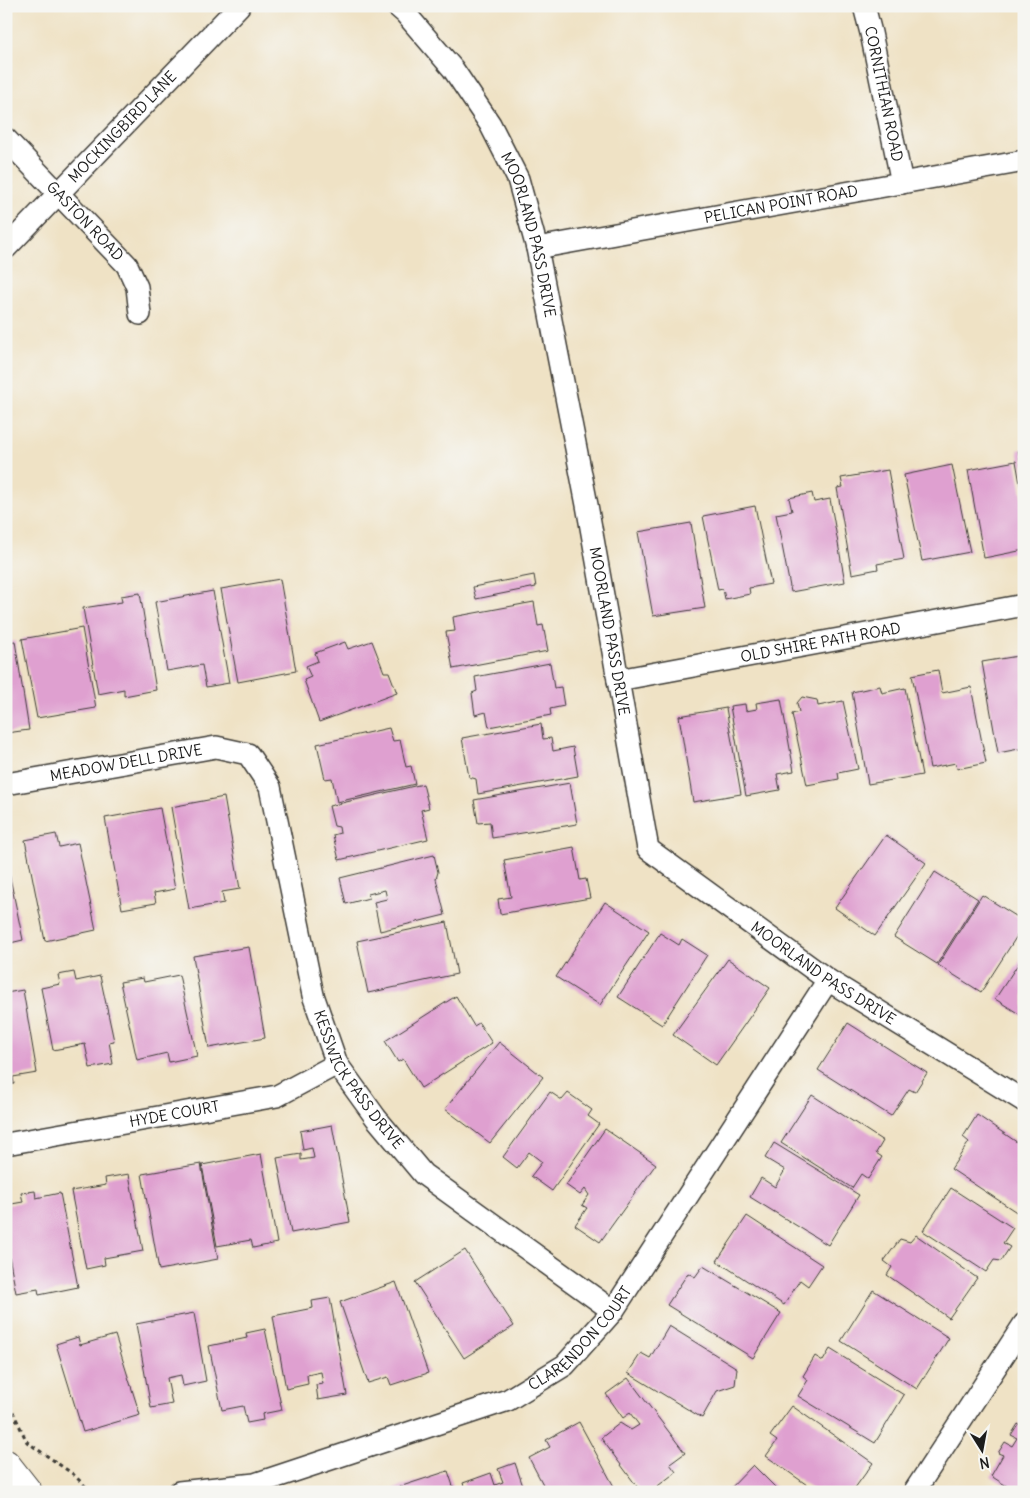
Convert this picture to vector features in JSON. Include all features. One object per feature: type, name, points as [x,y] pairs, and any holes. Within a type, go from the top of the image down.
[{"type":"street","name":"MOCKINGBIRD LANE","points":[[6,248],[239,6]]},
{"type":"street","name":"MOORLAND PASS DRIVE","points":[[397,6],[452,69],[490,124],[518,179],[537,248],[587,505],[648,849],[828,980],[1024,1101]]},
{"type":"street","name":"CORNITHIAN ROAD","points":[[864,6],[872,33],[902,183]]},
{"type":"street","name":"GASTON ROAD","points":[[6,139],[127,265],[137,287],[140,314]]},
{"type":"street","name":"PELICAN POINT ROAD","points":[[537,248],[1024,161]]},
{"type":"street","name":"OLD SHIRE PATH ROAD","points":[[618,680],[1024,605]]},
{"type":"street","name":"MEADOW DELL DRIVE","points":[[6,784],[216,747],[248,754]]},
{"type":"street","name":"KESSWICK PASS DRIVE","points":[[248,754],[270,787],[313,995],[336,1064],[376,1118],[424,1174],[613,1311]]},
{"type":"street","name":"CLARENDON COURT","points":[[179,1492],[255,1484],[508,1400],[565,1365],[613,1311],[828,980]]},
{"type":"street","name":"HYDE COURT","points":[[6,1144],[277,1096],[336,1064]]},
{"type":"street","points":[[914,1492],[1024,1324]]},
{"type":"street","points":[[6,1464],[28,1492]]},
{"type":"path","points":[[6,1397],[27,1442],[74,1474],[91,1492]]},
{"type":"building","points":[[1024,449],[1024,473],[1023,473],[1018,450]]},
{"type":"building","points":[[1016,461],[1024,506],[1024,550],[984,558],[968,470]]},
{"type":"building","points":[[952,465],[970,552],[922,561],[904,475]]},
{"type":"building","points":[[888,470],[904,559],[877,564],[878,569],[852,574],[837,488],[843,487],[841,478]]},
{"type":"building","points":[[812,493],[814,502],[830,499],[845,582],[791,592],[776,514],[792,511],[789,498]]},
{"type":"building","points":[[755,506],[771,584],[749,588],[750,594],[725,599],[723,589],[718,590],[703,516]]},
{"type":"building","points":[[691,523],[705,608],[653,616],[638,532]]},
{"type":"building","points":[[534,575],[536,587],[476,599],[473,587]]},
{"type":"building","points":[[280,579],[296,671],[238,682],[221,589]]},
{"type":"building","points":[[213,591],[229,683],[206,687],[202,665],[167,671],[155,602]]},
{"type":"building","points":[[140,593],[156,690],[124,696],[124,689],[98,694],[83,608],[122,602],[121,596]]},
{"type":"building","points":[[534,602],[538,626],[543,625],[548,651],[453,669],[446,632],[455,631],[453,617]]},
{"type":"building","points":[[82,628],[96,708],[37,718],[22,639]]},
{"type":"building","points":[[15,641],[29,730],[6,733],[6,642]]},
{"type":"building","points":[[372,641],[384,672],[389,672],[397,693],[319,722],[304,680],[311,677],[306,666],[318,661],[315,653],[345,642],[348,649]]},
{"type":"building","points":[[1024,655],[1024,748],[998,753],[982,662]]},
{"type":"building","points":[[550,663],[554,688],[561,687],[564,706],[550,709],[551,715],[489,727],[486,712],[475,715],[472,693],[477,691],[475,677]]},
{"type":"building","points":[[938,670],[942,693],[971,687],[986,763],[957,769],[956,763],[930,768],[912,675]]},
{"type":"building","points":[[880,686],[882,693],[905,688],[922,775],[868,784],[852,692]]},
{"type":"building","points":[[802,697],[817,700],[818,706],[843,701],[858,769],[838,773],[839,779],[807,785],[792,714],[799,712],[797,703]]},
{"type":"building","points":[[781,699],[794,771],[777,774],[780,790],[746,796],[730,706],[745,704],[746,711],[757,709],[756,703]]},
{"type":"building","points":[[726,708],[741,794],[693,802],[679,716]]},
{"type":"building","points":[[541,724],[543,739],[551,738],[553,751],[573,747],[578,776],[478,794],[476,779],[469,777],[462,738]]},
{"type":"building","points":[[389,728],[393,741],[400,740],[406,767],[411,766],[415,784],[337,802],[332,778],[325,779],[317,744]]},
{"type":"building","points":[[570,783],[577,824],[492,838],[490,822],[478,823],[474,800]]},
{"type":"building","points":[[423,784],[429,808],[421,810],[428,839],[339,860],[333,835],[340,833],[339,827],[334,826],[329,806]]},
{"type":"building","points":[[224,797],[240,889],[222,892],[224,903],[189,909],[171,807]]},
{"type":"building","points":[[160,808],[175,889],[154,893],[156,903],[122,909],[105,818]]},
{"type":"building","points":[[56,834],[59,847],[78,843],[96,930],[45,941],[25,840]]},
{"type":"building","points":[[886,835],[926,863],[875,936],[835,908]]},
{"type":"building","points":[[574,847],[580,880],[586,879],[590,898],[500,914],[498,899],[511,897],[504,860]]},
{"type":"building","points":[[434,855],[438,872],[436,879],[445,915],[380,931],[374,902],[387,899],[385,890],[368,894],[369,898],[346,904],[340,878]]},
{"type":"building","points":[[6,868],[8,868],[23,940],[6,944]]},
{"type":"building","points":[[935,872],[978,899],[937,964],[894,937]]},
{"type":"building","points":[[982,895],[1024,921],[1024,925],[981,992],[938,965]]},
{"type":"building","points":[[605,902],[649,931],[600,1005],[556,977]]},
{"type":"building","points":[[447,922],[457,974],[368,993],[357,941]]},
{"type":"building","points":[[660,933],[679,945],[682,939],[707,955],[662,1025],[618,997]]},
{"type":"building","points":[[249,947],[265,1038],[209,1048],[193,956]]},
{"type":"building","points":[[1024,955],[1024,1017],[995,999]]},
{"type":"building","points":[[728,959],[770,988],[716,1065],[673,1035]]},
{"type":"building","points":[[74,972],[76,981],[100,976],[114,1041],[109,1042],[113,1064],[90,1068],[85,1044],[53,1050],[41,988],[60,984],[58,975]]},
{"type":"building","points":[[179,975],[197,1056],[169,1062],[167,1053],[137,1060],[120,982],[143,978],[144,982]]},
{"type":"building","points":[[23,990],[37,1073],[13,1077],[14,1084],[6,1085],[6,993]]},
{"type":"building","points":[[456,996],[474,1026],[479,1023],[492,1043],[421,1088],[403,1059],[398,1062],[385,1041]]},
{"type":"building","points":[[848,1023],[927,1073],[915,1092],[909,1089],[891,1116],[818,1070]]},
{"type":"building","points":[[499,1042],[543,1077],[490,1143],[445,1109]]},
{"type":"building","points":[[550,1092],[562,1100],[568,1093],[592,1110],[588,1116],[599,1124],[552,1191],[531,1176],[542,1162],[529,1152],[517,1168],[503,1157]]},
{"type":"building","points":[[812,1095],[883,1141],[876,1153],[882,1157],[868,1179],[861,1174],[852,1188],[781,1143]]},
{"type":"building","points":[[977,1115],[1024,1147],[1024,1217],[951,1169],[969,1142],[963,1137]]},
{"type":"building","points":[[332,1125],[350,1222],[291,1233],[277,1158],[301,1154],[301,1160],[314,1158],[312,1148],[303,1150],[300,1131]]},
{"type":"building","points":[[605,1129],[656,1164],[600,1242],[575,1225],[587,1208],[582,1205],[589,1195],[585,1189],[580,1195],[566,1185]]},
{"type":"building","points":[[774,1143],[859,1195],[828,1245],[750,1197],[761,1178],[775,1187],[785,1170],[765,1158]]},
{"type":"building","points":[[261,1154],[277,1243],[253,1248],[251,1240],[217,1246],[202,1165]]},
{"type":"building","points":[[201,1164],[218,1259],[159,1270],[142,1174]]},
{"type":"building","points":[[129,1174],[143,1251],[104,1258],[105,1265],[86,1269],[71,1191],[106,1185],[105,1178]]},
{"type":"building","points":[[951,1188],[1013,1228],[1003,1243],[1010,1247],[1001,1261],[994,1260],[986,1272],[923,1231]]},
{"type":"building","points":[[35,1191],[36,1198],[60,1193],[78,1287],[39,1295],[38,1289],[16,1293],[6,1240],[6,1205],[23,1202],[21,1193]]},
{"type":"building","points":[[747,1216],[822,1265],[808,1286],[800,1280],[784,1305],[717,1261]]},
{"type":"building","points":[[916,1235],[977,1278],[949,1318],[887,1275],[892,1267],[884,1261],[900,1239],[910,1242]]},
{"type":"building","points":[[465,1250],[514,1326],[464,1358],[415,1282]]},
{"type":"building","points":[[703,1266],[781,1313],[753,1358],[667,1305],[688,1273],[695,1277]]},
{"type":"building","points":[[396,1282],[428,1373],[391,1385],[388,1377],[368,1383],[340,1302]]},
{"type":"building","points":[[873,1290],[949,1338],[917,1389],[841,1341]]},
{"type":"building","points":[[330,1298],[347,1395],[318,1400],[316,1385],[323,1384],[321,1372],[307,1375],[308,1384],[286,1389],[273,1316],[313,1308],[312,1301]]},
{"type":"building","points":[[194,1313],[206,1381],[183,1386],[181,1375],[167,1378],[172,1404],[151,1408],[136,1324]]},
{"type":"building","points":[[669,1326],[737,1368],[735,1385],[717,1391],[702,1418],[628,1373],[641,1353],[650,1358]]},
{"type":"building","points":[[265,1329],[282,1410],[262,1414],[263,1420],[247,1423],[243,1406],[222,1410],[209,1346],[247,1338],[246,1333]]},
{"type":"building","points":[[115,1335],[140,1415],[83,1432],[56,1344],[78,1337],[80,1345]]},
{"type":"building","points":[[830,1349],[904,1395],[875,1443],[798,1396],[808,1380],[803,1376],[815,1356],[823,1361]]},
{"type":"building","points":[[628,1378],[685,1453],[670,1464],[676,1472],[650,1492],[641,1492],[601,1438],[620,1423],[631,1430],[639,1425],[630,1413],[623,1418],[606,1394]]},
{"type":"building","points":[[792,1406],[873,1463],[852,1492],[817,1492],[766,1456],[777,1441],[770,1436]]},
{"type":"building","points":[[579,1422],[617,1492],[547,1492],[529,1458],[550,1447],[546,1440]]},
{"type":"building","points":[[1018,1424],[1024,1428],[1024,1492],[1016,1492],[991,1476],[1003,1455],[998,1453],[1005,1442],[1012,1446],[1017,1438],[1011,1435]]},
{"type":"building","points":[[515,1463],[525,1492],[466,1492],[463,1483],[491,1473],[495,1485],[503,1482],[498,1469]]},
{"type":"building","points":[[753,1465],[780,1492],[727,1492]]},
{"type":"building","points":[[448,1471],[455,1492],[394,1492],[393,1489]]}]
